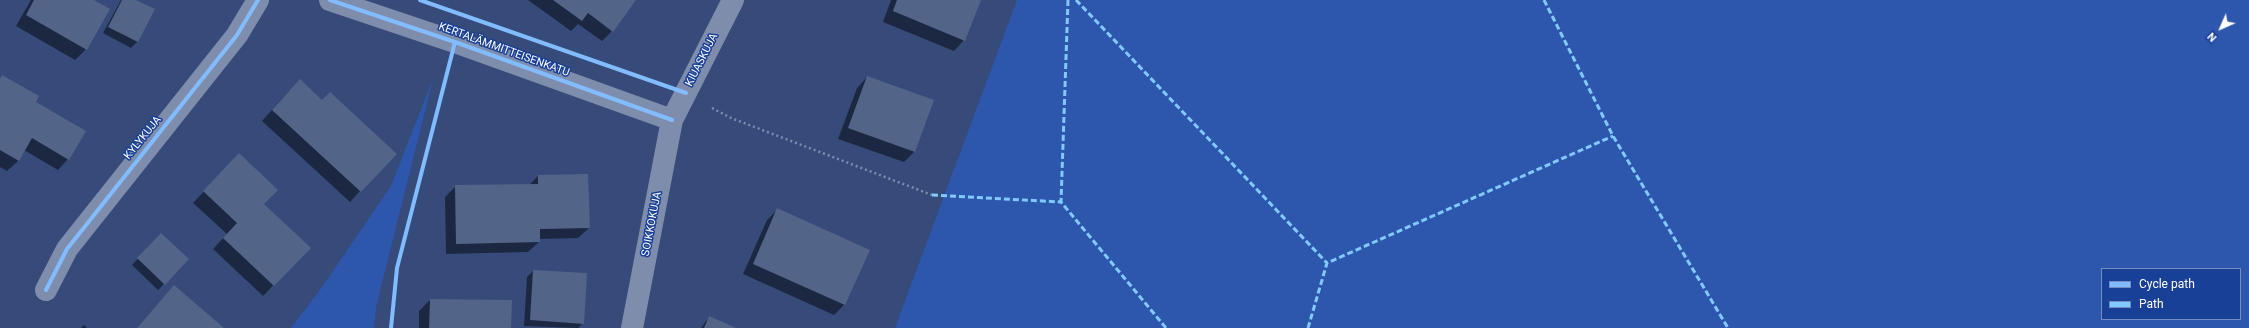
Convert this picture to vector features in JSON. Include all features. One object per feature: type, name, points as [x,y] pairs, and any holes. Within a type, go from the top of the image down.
[{"type":"street","name":"KYLYKUJA","points":[[46,290],[67,249],[237,35],[258,0]]},
{"type":"street","name":"KERTALÄMMITTEISENKATU","points":[[330,0],[455,42],[672,120]]},
{"type":"street","name":"KIUASKUJA","points":[[672,120],[733,0]]},
{"type":"street","name":"SOIKKOKUJA","points":[[632,328],[672,120]]},
{"type":"path","points":[[686,93],[731,118],[932,195]]},
{"type":"shaded area","points":[[1017,0],[2249,0],[2249,328],[895,328]]},
{"type":"shaded area","points":[[433,79],[376,307],[374,328],[291,328],[320,290],[391,186]]},
{"type":"building","points":[[34,0],[94,0],[110,9],[87,50],[26,15]]},
{"type":"building","points":[[122,0],[136,0],[155,9],[138,42],[108,27]]},
{"type":"building","points":[[553,0],[636,0],[613,32],[588,13],[582,21]]},
{"type":"building","points":[[897,0],[981,0],[965,41],[893,11]]},
{"type":"building","points":[[2,75],[39,96],[36,102],[86,131],[69,160],[32,138],[19,161],[0,150],[0,79]]},
{"type":"building","points":[[867,76],[934,100],[915,152],[848,128]]},
{"type":"building","points":[[300,79],[322,100],[330,92],[397,154],[361,192],[272,110]]},
{"type":"building","points":[[239,153],[278,190],[264,204],[311,248],[274,286],[223,238],[237,223],[203,191]]},
{"type":"building","points":[[588,174],[590,228],[540,229],[540,242],[456,244],[455,185],[538,184],[538,175]]},
{"type":"building","points":[[777,208],[870,250],[845,305],[753,264]]},
{"type":"building","points":[[161,233],[189,259],[165,285],[137,258]]},
{"type":"building","points":[[533,270],[587,273],[584,324],[530,320]]},
{"type":"building","points":[[174,285],[224,328],[137,328]]},
{"type":"building","points":[[430,299],[512,300],[511,328],[429,328]]},
{"type":"building","points":[[709,316],[736,328],[704,328]]},
{"type":"marked path","points":[[1068,0],[1061,202],[1166,328]]},
{"type":"marked path","points":[[1076,0],[1327,263]]},
{"type":"marked path","points":[[1544,0],[1613,136],[1728,328]]},
{"type":"marked path","points":[[1308,328],[1327,263],[1613,136]]},
{"type":"marked path","points":[[932,195],[1061,202]]},
{"type":"cycle path","points":[[46,290],[67,249],[237,35],[258,0]]},
{"type":"cycle path","points":[[330,0],[455,42],[672,120]]},
{"type":"cycle path","points":[[420,0],[686,93]]},
{"type":"cycle path","points":[[391,328],[397,268],[455,42]]}]
